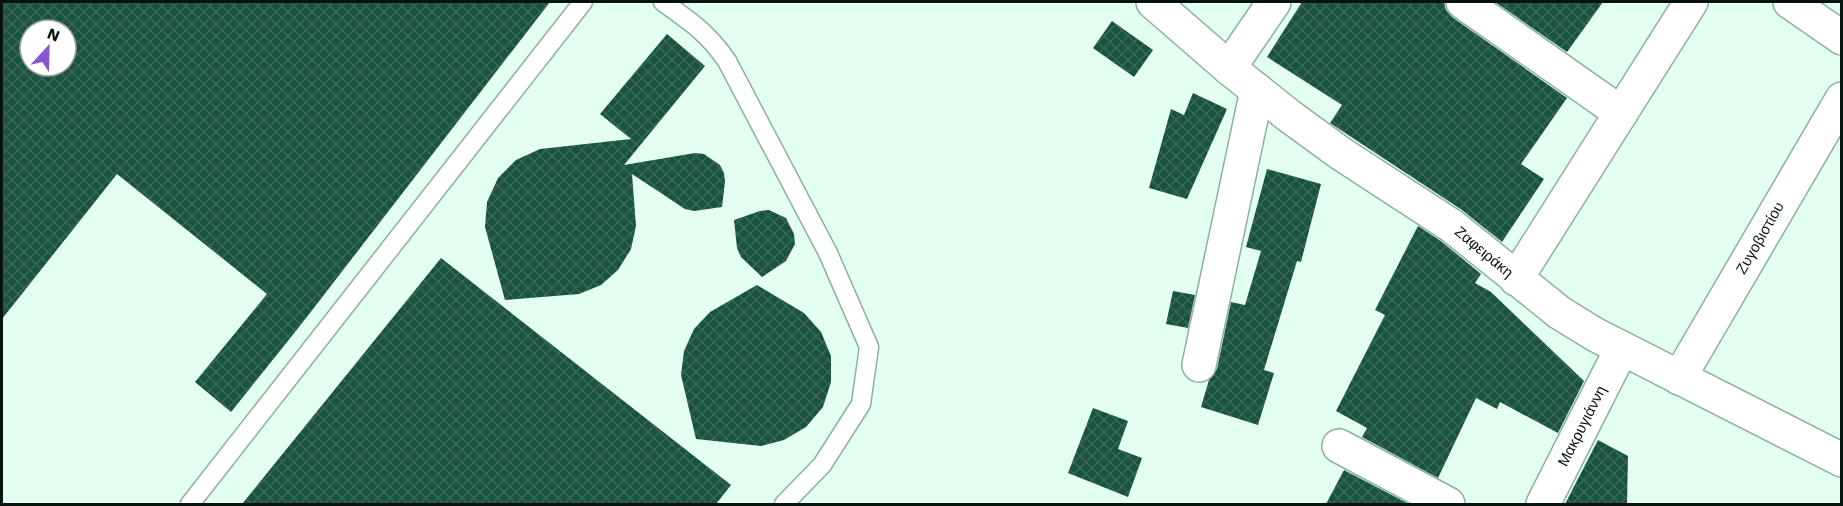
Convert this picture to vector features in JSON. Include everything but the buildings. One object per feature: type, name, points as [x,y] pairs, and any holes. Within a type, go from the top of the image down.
[{"type":"street","name":"Ζαφειράκη","points":[[1154,2],[1257,90],[1340,153],[1452,226],[1568,318],[1679,378],[1842,460]]},
{"type":"street","points":[[1229,68],[1274,2]]},
{"type":"street","points":[[1463,2],[1621,113]]},
{"type":"street","points":[[1516,279],[1691,2]]},
{"type":"street","points":[[1790,2],[1842,38]]},
{"type":"street","points":[[1200,365],[1257,90]]},
{"type":"street","name":"Ζυγοβιστίου","points":[[1679,378],[1842,99]]},
{"type":"street","name":"Μακρυγιάννη","points":[[1543,504],[1622,348]]},
{"type":"street","points":[[1339,446],[1448,504]]},
{"type":"lane","points":[[190,504],[583,2]]},
{"type":"lane","points":[[663,2],[713,40],[727,62],[828,253],[869,347],[861,404],[822,465],[784,504]]}]
